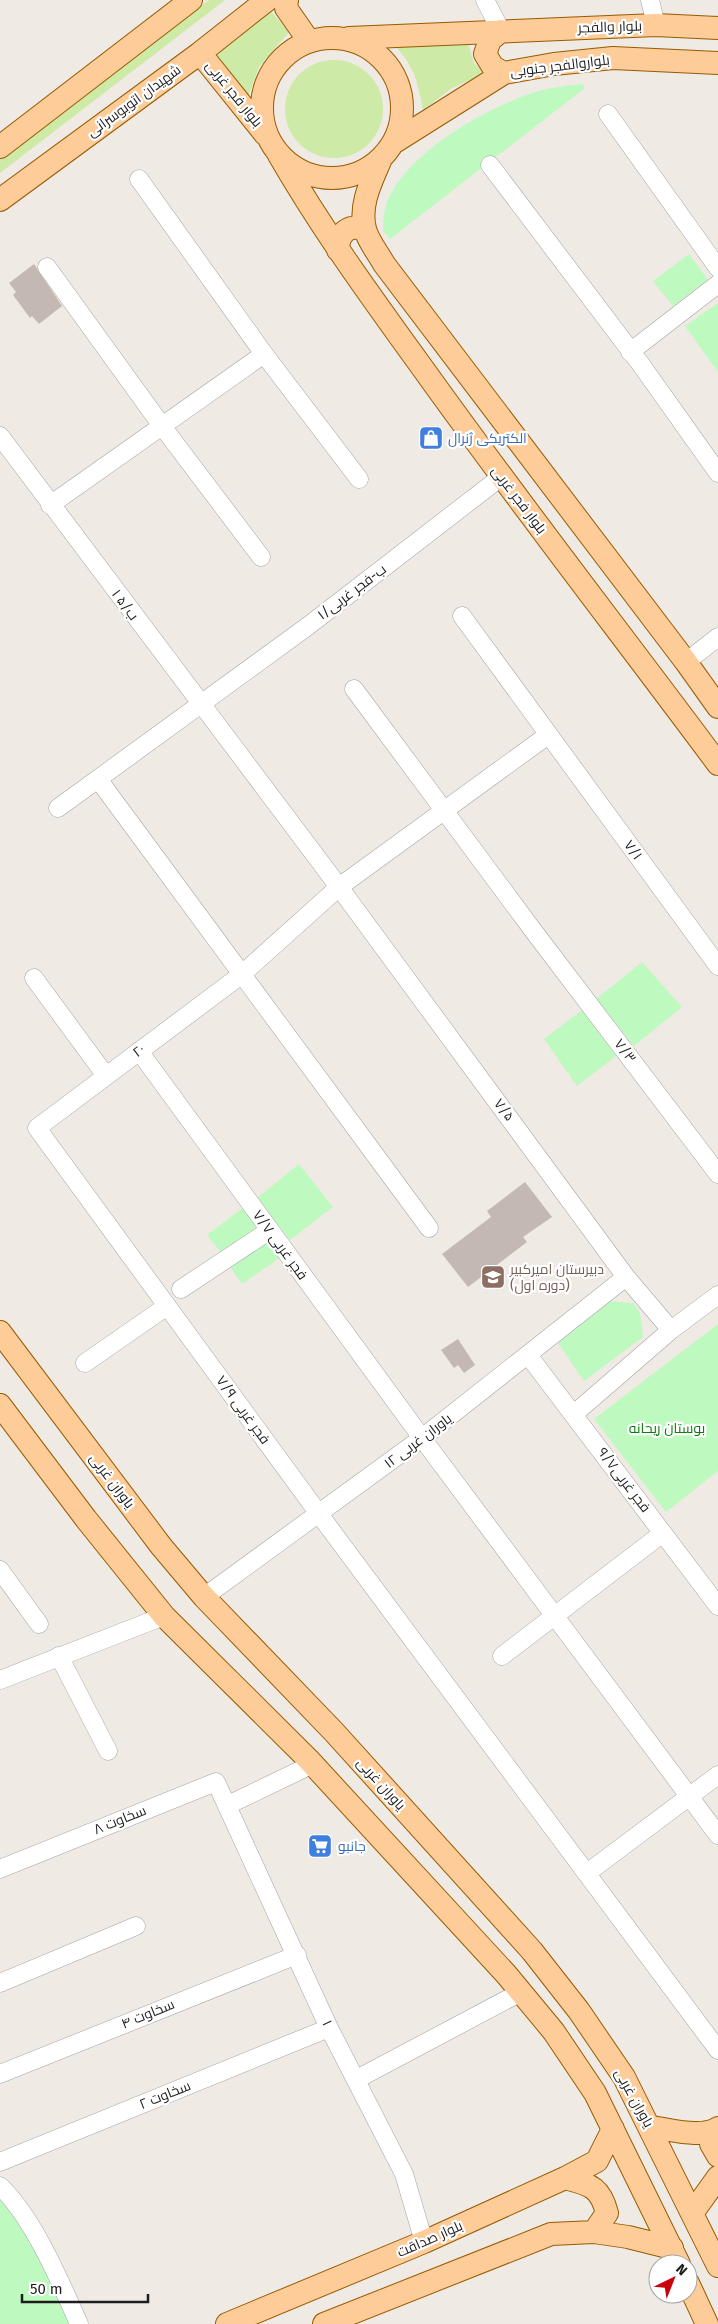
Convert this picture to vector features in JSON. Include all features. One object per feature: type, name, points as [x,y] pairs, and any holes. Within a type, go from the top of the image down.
[{"type":"main road","points":[[0,147],[191,0]]},
{"type":"main road","name":"شهیدان اتوبوسرانی","points":[[0,200],[267,0]]},
{"type":"main road","points":[[287,0],[286,8],[309,41]]},
{"type":"main road","name":"بلوار والفجر","points":[[345,38],[656,25],[718,28]]},
{"type":"main road","points":[[501,31],[490,40],[485,54],[493,67],[504,72]]},
{"type":"main road","points":[[380,161],[361,173],[339,179],[325,178],[296,169],[279,155],[267,136],[262,108],[262,98],[267,79],[277,62],[292,49],[309,41],[345,38],[366,46],[378,55],[396,78],[402,100],[401,122],[393,143],[380,161],[367,192],[364,209],[365,230],[384,264],[686,662],[718,707]]},
{"type":"main road","name":"بلوار فجر غربی","points":[[200,52],[267,136]]},
{"type":"main road","name":"بلواروالفجر جنوبی","points":[[393,143],[504,72],[554,64],[613,58],[718,63]]},
{"type":"main road","name":"بلوار فجر غربی","points":[[279,155],[305,200],[338,250],[501,477],[718,764]]},
{"type":"main road","points":[[338,250],[338,241],[342,233],[350,227],[357,226],[365,230]]},
{"type":"main road","name":"یاوران غربی","points":[[0,1332],[161,1546],[204,1597],[334,1732],[532,1951],[579,2011],[624,2077],[693,2212],[718,2266]]},
{"type":"main road","points":[[0,1406],[86,1519],[164,1616],[313,1764],[521,1992],[554,2032],[595,2093],[675,2254]]},
{"type":"main road","points":[[387,1846],[414,1822]]},
{"type":"main road","points":[[650,2127],[715,2130],[711,2144],[718,2156]]},
{"type":"main road","name":"بلوار صداقت","points":[[227,2324],[424,2242],[565,2178],[597,2161],[613,2129]]},
{"type":"main road","points":[[693,2212],[718,2177]]},
{"type":"main road","points":[[565,2178],[586,2184],[602,2196],[607,2213],[594,2232]]},
{"type":"main road","points":[[324,2324],[551,2234],[594,2232],[628,2237],[671,2254]]},
{"type":"main road","points":[[698,2304],[707,2324]]},
{"type":"street","points":[[486,0],[501,31]]},
{"type":"street","points":[[650,0],[656,25]]},
{"type":"street","points":[[608,114],[718,268]]},
{"type":"street","points":[[490,165],[718,473]]},
{"type":"street","points":[[139,178],[264,354],[359,479]]},
{"type":"street","points":[[47,267],[162,426],[261,557]]},
{"type":"street","points":[[630,352],[718,284]]},
{"type":"street","points":[[50,505],[264,354]]},
{"type":"street","name":"۱ ب/۵","points":[[0,436],[199,704],[339,887]]},
{"type":"street","name":"۱/ب-فجر غربی","points":[[58,808],[308,626],[501,477]]},
{"type":"street","name":"۷/۱","points":[[462,616],[718,966]]},
{"type":"street","points":[[686,662],[718,637]]},
{"type":"street","name":"۷/۳","points":[[354,689],[532,929],[718,1174]]},
{"type":"street","name":"۲۰","points":[[37,1128],[241,975],[339,887],[548,735]]},
{"type":"street","points":[[98,779],[241,975],[430,1228]]},
{"type":"street","name":"۷/۵","points":[[339,887],[626,1277],[671,1330]]},
{"type":"street","points":[[34,978],[106,1076]]},
{"type":"street","name":"۷/۷ فجر غربی","points":[[139,1052],[422,1438],[718,1835]]},
{"type":"street","name":"۷/۹ فجر غربی","points":[[37,1128],[319,1514],[718,2050]]},
{"type":"street","points":[[181,1290],[270,1230]]},
{"type":"street","name":"۱۲ یاوران غربی","points":[[204,1597],[422,1438],[626,1277]]},
{"type":"street","points":[[574,1414],[671,1330],[718,1295]]},
{"type":"street","points":[[85,1363],[167,1306]]},
{"type":"street","name":"فجر غربی۹/۷","points":[[528,1355],[718,1606]]},
{"type":"street","points":[[502,1656],[663,1533]]},
{"type":"street","points":[[0,1570],[39,1624]]},
{"type":"street","points":[[0,1680],[164,1616]]},
{"type":"street","points":[[60,1656],[108,1751]]},
{"type":"street","points":[[228,1805],[313,1764]]},
{"type":"street","points":[[587,1873],[718,1775]]},
{"type":"street","name":"سخاوت ۸","points":[[0,1869],[216,1782],[228,1805]]},
{"type":"street","name":"۱","points":[[228,1805],[329,2028],[357,2079],[404,2174],[424,2242]]},
{"type":"street","points":[[0,1983],[136,1926]]},
{"type":"street","name":"سخاوت ۴","points":[[0,2074],[297,1955]]},
{"type":"street","points":[[357,2079],[521,1992]]},
{"type":"street","name":"سخاوت ۲","points":[[0,2162],[329,2028]]},
{"type":"street","points":[[0,2186],[10,2195],[52,2264],[80,2324]]},
{"type":"green space","points":[[209,0],[225,0],[0,173],[0,157]]},
{"type":"green space","points":[[270,10],[289,32],[259,67],[248,97],[215,54]]},
{"type":"green space","points":[[384,36],[467,40],[474,63],[485,73],[452,88],[423,110],[415,77],[407,60]]},
{"type":"green space","points":[[334,60],[353,63],[369,74],[380,90],[383,109],[380,128],[369,144],[353,155],[334,158],[315,155],[299,144],[288,128],[285,109],[288,90],[299,74],[315,63]]},
{"type":"green space","points":[[582,84],[585,88],[390,239],[383,231],[384,214],[389,197],[414,164],[431,149],[470,122],[510,101],[548,89]]},
{"type":"green space","points":[[689,254],[708,280],[673,306],[653,281]]},
{"type":"green space","points":[[718,303],[718,372],[685,326]]},
{"type":"green space","points":[[642,962],[682,1007],[634,1046],[596,999]]},
{"type":"green space","points":[[582,1010],[616,1056],[577,1086],[544,1039]]},
{"type":"green space","points":[[299,1164],[333,1207],[290,1240],[257,1198]]},
{"type":"green space","points":[[244,1207],[259,1228],[223,1255],[207,1235]]},
{"type":"green space","points":[[268,1237],[281,1257],[242,1284],[228,1264]]},
{"type":"green space","points":[[609,1301],[633,1303],[640,1313],[643,1337],[584,1381],[558,1343]]},
{"type":"green space","name":"بوستان ریحانه","points":[[718,1324],[718,1471],[666,1512],[594,1419]]},
{"type":"green space","points":[[4,2198],[45,2268],[71,2324],[0,2324],[0,2199]]},
{"type":"building","points":[[34,264],[62,306],[39,324],[32,316],[30,318],[13,295],[16,292],[9,283]]},
{"type":"building","points":[[525,1182],[552,1217],[523,1237],[527,1242],[468,1287],[442,1254],[491,1217],[487,1211]]},
{"type":"building","points":[[458,1339],[475,1365],[464,1373],[458,1365],[454,1368],[441,1350]]},
{"type":"place","name":"الکتریکی ژنرال","points":[[431,438]]},
{"type":"place","name":"دبیرستان امیرکبیر (دوره اول)","points":[[493,1277]]},
{"type":"place","name":"جانبو","points":[[320,1846]]}]
